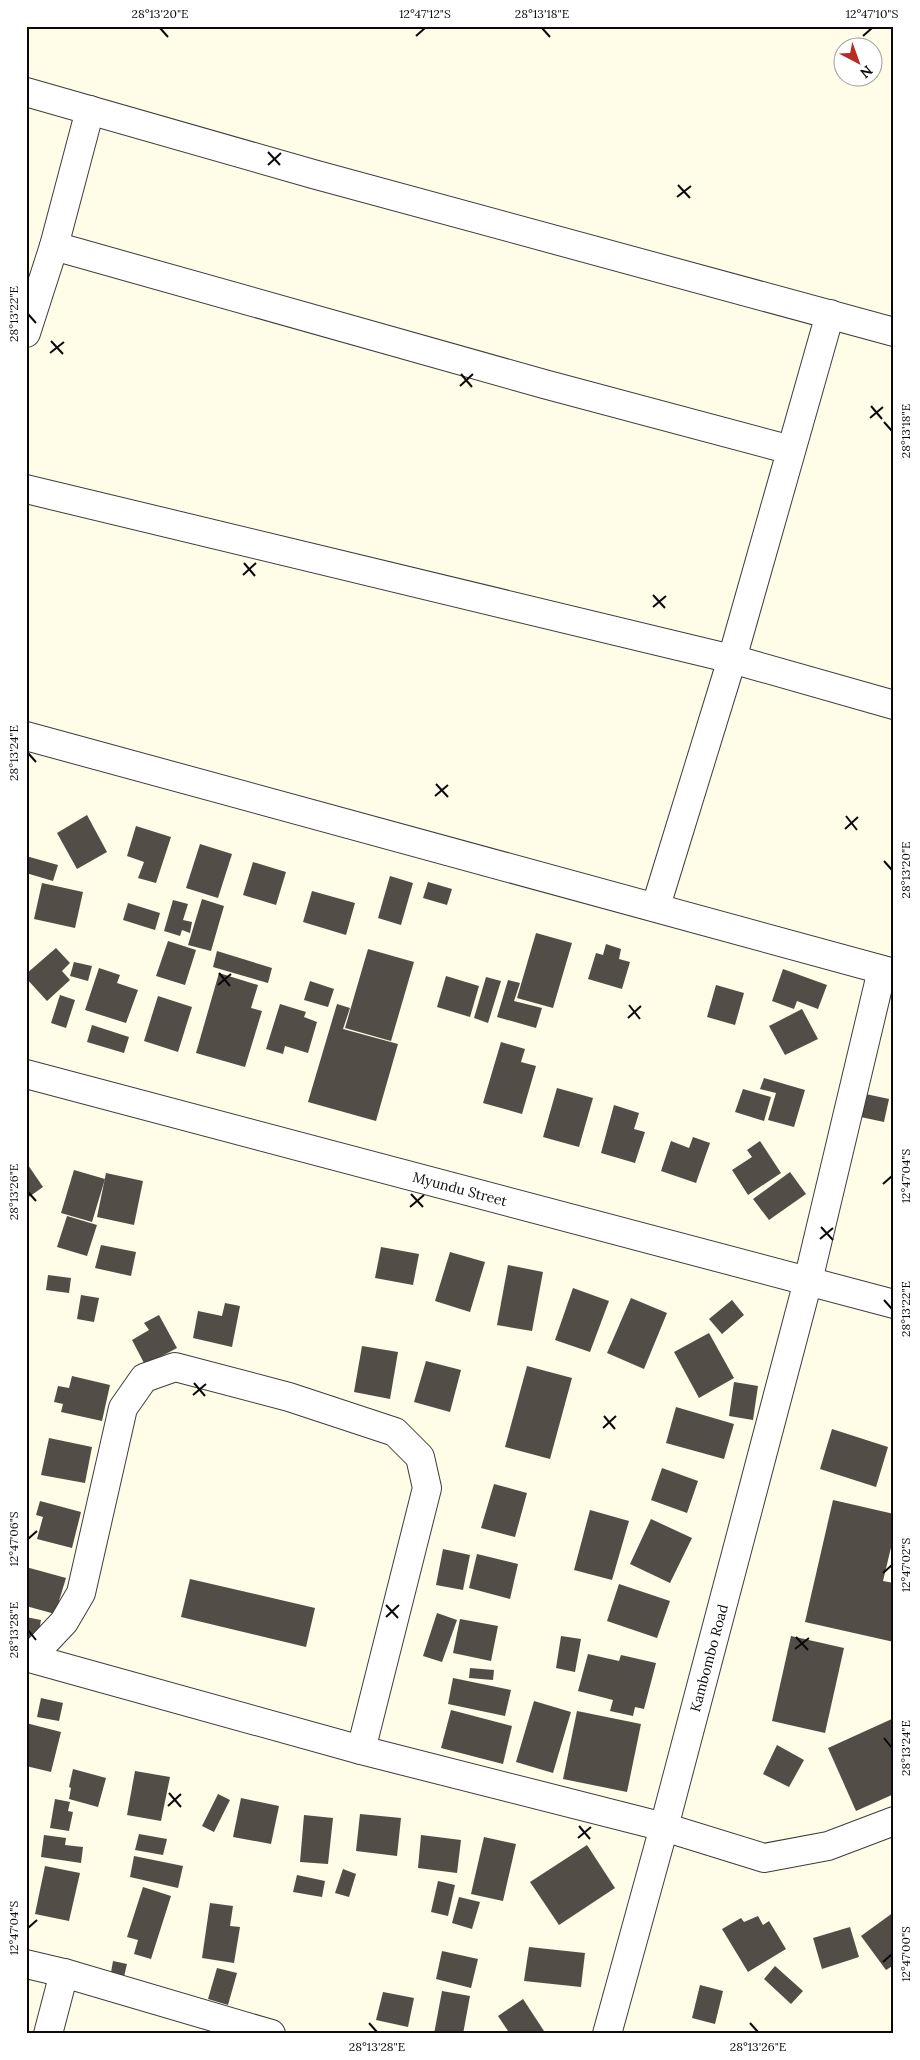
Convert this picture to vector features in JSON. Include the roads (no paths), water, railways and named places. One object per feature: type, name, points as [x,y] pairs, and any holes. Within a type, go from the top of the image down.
[{"type":"street","points":[[26,92],[313,174],[894,332]]},
{"type":"street","points":[[26,334],[54,246],[90,110]]},
{"type":"street","points":[[54,246],[544,384],[791,450]]},
{"type":"street","points":[[656,906],[732,659],[830,314]]},
{"type":"street","points":[[26,488],[732,659],[894,704]]},
{"type":"street","points":[[26,736],[656,906],[888,971]]},
{"type":"street","name":"Kambombo Road","points":[[608,2034],[808,1281],[888,971]]},
{"type":"street","name":"Myundu Street","points":[[26,1074],[894,1304]]},
{"type":"street","points":[[28,1657],[64,1622],[81,1593],[123,1408],[144,1378],[175,1367],[289,1397],[395,1432],[420,1457],[427,1488],[361,1750]]},
{"type":"street","points":[[28,1657],[361,1750],[664,1827],[764,1858],[828,1846],[894,1821]]},
{"type":"street","points":[[26,1964],[64,1973],[271,2034]]},
{"type":"street","points":[[48,2034],[64,1973]]}]
